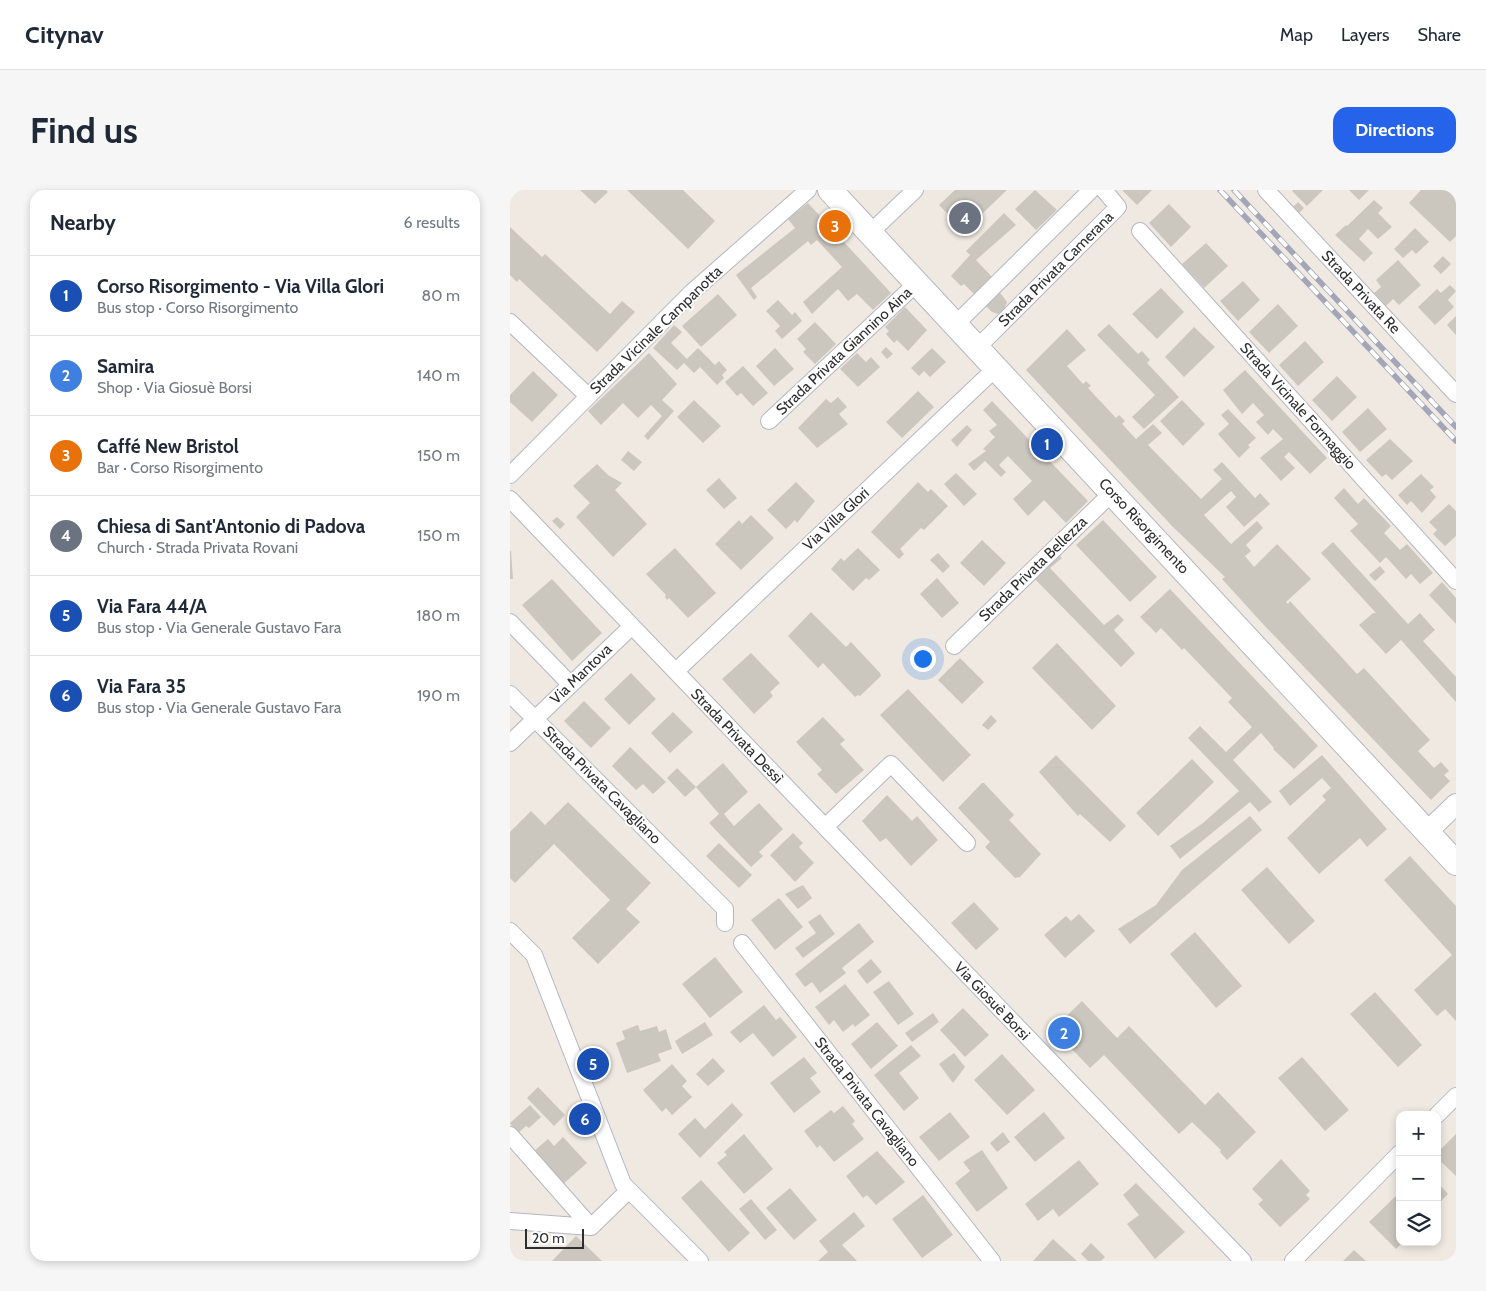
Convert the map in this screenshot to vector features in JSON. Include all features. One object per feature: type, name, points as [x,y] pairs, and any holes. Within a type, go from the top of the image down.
[{"type":"main road","name":"Corso Risorgimento","points":[[830,190],[918,282],[1456,863]]},
{"type":"street","name":"Strada Vicinale Campanotta","points":[[510,475],[692,292],[808,190]]},
{"type":"street","points":[[871,232],[915,190]]},
{"type":"street","name":"Strada Privata Camerana","points":[[956,324],[1091,190]]},
{"type":"street","name":"Strada Privata Camerana","points":[[978,347],[1118,208],[1104,190]]},
{"type":"street","name":"Strada Privata Re","points":[[1266,190],[1456,394]]},
{"type":"street","name":"Strada Vicinale Formaggio","points":[[1140,231],[1456,581]]},
{"type":"street","name":"Strada Privata Giannino Aina","points":[[769,421],[918,282]]},
{"type":"street","points":[[510,322],[588,396]]},
{"type":"street","name":"Via Villa Glori","points":[[676,671],[997,367]]},
{"type":"street","name":"Strada Privata Bellezza","points":[[954,646],[1113,492]]},
{"type":"street","name":"Strada Privata Dessì","points":[[510,499],[824,827]]},
{"type":"street","points":[[510,622],[570,684]]},
{"type":"street","name":"Via Mantova","points":[[510,743],[632,626]]},
{"type":"street","name":"Strada Privata Cavagliano","points":[[510,694],[724,908],[725,923]]},
{"type":"street","points":[[824,827],[891,764],[967,843]]},
{"type":"street","points":[[1427,832],[1456,804]]},
{"type":"street","name":"Via Giosuè Borsi","points":[[824,827],[1243,1261]]},
{"type":"street","points":[[510,932],[534,955],[623,1184],[700,1261]]},
{"type":"street","name":"Strada Privata Cavagliano","points":[[742,943],[992,1261]]},
{"type":"street","points":[[1441,1111],[1456,1096]]},
{"type":"street","points":[[510,1135],[591,1227]]},
{"type":"street","points":[[1293,1261],[1397,1156]]},
{"type":"street","points":[[510,1221],[591,1227],[628,1191]]},
{"type":"building","points":[[580,190],[606,190],[608,192],[595,204]]},
{"type":"building","points":[[627,190],[683,190],[715,221],[688,249]]},
{"type":"building","points":[[955,190],[1007,190],[964,231],[939,205]]},
{"type":"building","points":[[1035,190],[1057,210],[1036,230],[1015,209]]},
{"type":"building","points":[[1122,190],[1152,190],[1137,205]]},
{"type":"building","points":[[1293,190],[1323,190],[1307,206]]},
{"type":"building","points":[[1349,190],[1369,190],[1359,200]]},
{"type":"building","points":[[1421,190],[1448,190],[1456,198],[1456,236],[1450,242],[1409,203]]},
{"type":"building","points":[[1374,200],[1383,208],[1378,213],[1392,227],[1378,239],[1368,229],[1359,239],[1373,253],[1364,262],[1335,235]]},
{"type":"building","points":[[1298,202],[1304,208],[1295,217],[1289,211]]},
{"type":"building","points":[[808,203],[891,293],[873,310],[857,294],[848,301],[838,289],[812,314],[803,302],[842,267],[817,240],[811,245],[808,241],[751,288],[757,297],[754,300],[736,275],[795,228],[788,219]]},
{"type":"building","points":[[1169,204],[1191,227],[1171,247],[1149,223]]},
{"type":"building","points":[[1004,213],[1016,225],[976,260],[994,279],[977,297],[964,284],[961,286],[951,276],[970,255],[966,251]]},
{"type":"building","points":[[510,227],[542,257],[545,254],[610,314],[622,301],[635,312],[597,352],[519,279],[517,282],[510,275]]},
{"type":"building","points":[[1415,228],[1429,242],[1416,254],[1412,250],[1403,258],[1394,249]]},
{"type":"building","points":[[1206,243],[1228,266],[1204,288],[1182,264]]},
{"type":"building","points":[[1443,256],[1451,264],[1441,274],[1433,266]]},
{"type":"building","points":[[1398,260],[1421,285],[1399,305],[1393,299],[1386,306],[1374,293],[1381,287],[1376,280]]},
{"type":"building","points":[[1243,281],[1260,300],[1238,321],[1220,301]]},
{"type":"building","points":[[1450,285],[1456,291],[1448,300],[1454,307],[1435,325],[1418,307],[1437,289],[1441,293]]},
{"type":"building","points":[[1161,288],[1184,312],[1157,339],[1132,314]]},
{"type":"building","points":[[998,290],[1007,302],[1004,310],[998,314],[992,312],[983,303]]},
{"type":"building","points":[[718,294],[737,315],[701,347],[682,326]]},
{"type":"building","points":[[778,300],[792,315],[795,312],[802,321],[782,339],[775,331],[780,326],[766,311]]},
{"type":"building","points":[[1278,304],[1298,326],[1269,353],[1249,332]]},
{"type":"building","points":[[905,307],[927,330],[908,351],[897,340],[894,343],[886,334],[889,331],[885,327]]},
{"type":"building","points":[[1456,316],[1456,335],[1447,325]]},
{"type":"building","points":[[815,322],[836,344],[815,364],[803,352],[806,349],[797,339]]},
{"type":"building","points":[[1109,324],[1138,354],[1142,351],[1150,360],[1147,363],[1179,397],[1144,429],[1132,417],[1155,395],[1097,335]]},
{"type":"building","points":[[674,325],[682,332],[671,343],[687,359],[698,348],[715,365],[719,361],[727,370],[722,375],[724,378],[717,385],[700,367],[694,373],[684,363],[677,370],[653,348]]},
{"type":"building","points":[[1194,327],[1215,347],[1184,377],[1165,357]]},
{"type":"building","points":[[1067,329],[1086,350],[1067,366],[1083,384],[1086,381],[1091,386],[1088,388],[1116,418],[1119,415],[1125,421],[1122,424],[1136,439],[1153,424],[1162,433],[1148,445],[1201,499],[1222,479],[1213,470],[1222,462],[1255,498],[1260,493],[1270,504],[1244,527],[1226,507],[1236,497],[1231,491],[1204,515],[1231,544],[1257,521],[1263,528],[1246,545],[1251,551],[1245,556],[1254,567],[1277,544],[1311,579],[1286,602],[1288,604],[1290,601],[1357,674],[1364,668],[1430,740],[1418,751],[1434,768],[1441,762],[1449,771],[1444,775],[1450,781],[1431,800],[1263,624],[1222,579],[1225,577],[1172,526],[1026,370]]},
{"type":"building","points":[[1305,341],[1324,362],[1298,386],[1279,365]]},
{"type":"building","points":[[886,347],[893,354],[887,359],[881,352]]},
{"type":"building","points":[[775,348],[794,369],[774,386],[756,366]]},
{"type":"building","points":[[932,348],[946,362],[930,377],[924,371],[919,376],[911,368]]},
{"type":"building","points":[[649,353],[677,384],[662,400],[674,411],[648,440],[644,436],[662,416],[651,405],[638,418],[623,403],[601,425],[588,411]]},
{"type":"building","points":[[857,353],[866,362],[871,357],[880,367],[858,387],[840,369]]},
{"type":"building","points":[[743,366],[768,393],[753,406],[741,393],[737,396],[725,382]]},
{"type":"building","points":[[1245,370],[1327,458],[1310,474],[1289,452],[1284,457],[1295,468],[1281,481],[1260,458],[1283,439],[1273,429],[1268,435],[1256,422],[1264,415],[1253,403],[1242,414],[1223,390]]},
{"type":"building","points":[[533,371],[558,395],[532,422],[510,402],[510,395]]},
{"type":"building","points":[[1337,376],[1357,397],[1332,421],[1312,400]]},
{"type":"building","points":[[918,391],[934,407],[902,438],[886,422]]},
{"type":"building","points":[[838,397],[847,407],[839,414],[848,424],[817,448],[798,428],[826,399],[831,403]]},
{"type":"building","points":[[694,400],[721,426],[703,443],[677,417]]},
{"type":"building","points":[[1182,400],[1205,424],[1183,446],[1160,421]]},
{"type":"building","points":[[992,401],[1088,501],[1066,523],[1044,500],[1028,516],[1013,499],[1032,481],[1008,456],[999,465],[1006,472],[1001,477],[985,461],[974,471],[968,464],[986,451],[983,449],[995,437],[989,431],[997,425],[983,410]]},
{"type":"building","points":[[1368,408],[1387,429],[1360,452],[1342,432]]},
{"type":"building","points":[[1228,409],[1256,438],[1248,445],[1250,447],[1239,458],[1218,434],[1229,424],[1221,415]]},
{"type":"building","points":[[967,425],[972,430],[957,447],[951,440]]},
{"type":"building","points":[[1390,439],[1413,461],[1392,480],[1386,474],[1382,477],[1366,460]]},
{"type":"building","points":[[628,451],[642,462],[634,471],[621,460]]},
{"type":"building","points":[[597,464],[608,475],[622,483],[615,490],[647,524],[613,557],[576,517],[590,503],[573,486]]},
{"type":"building","points":[[956,473],[977,494],[964,506],[944,484]]},
{"type":"building","points":[[1421,474],[1434,487],[1430,490],[1436,497],[1422,513],[1411,501],[1407,505],[1398,495]]},
{"type":"building","points":[[719,478],[737,498],[724,509],[706,490]]},
{"type":"building","points":[[796,482],[815,501],[797,523],[795,520],[786,529],[767,510]]},
{"type":"building","points":[[918,482],[928,492],[931,489],[948,506],[924,530],[921,528],[900,549],[904,554],[899,559],[871,532]]},
{"type":"building","points":[[1344,488],[1358,504],[1364,498],[1391,526],[1384,533],[1400,550],[1407,544],[1433,573],[1420,584],[1411,574],[1406,579],[1386,557],[1380,563],[1350,531],[1358,524],[1334,498]]},
{"type":"building","points":[[1449,504],[1456,511],[1456,536],[1445,546],[1433,534],[1437,530],[1429,522]]},
{"type":"building","points":[[751,515],[774,538],[741,570],[715,544],[739,520],[742,524]]},
{"type":"building","points":[[557,517],[565,524],[560,529],[552,521]]},
{"type":"building","points":[[1103,520],[1157,577],[1130,602],[1076,545]]},
{"type":"building","points":[[982,540],[1006,563],[984,586],[960,563]]},
{"type":"building","points":[[1333,542],[1408,624],[1420,613],[1435,630],[1423,641],[1456,677],[1456,702],[1401,640],[1386,654],[1359,625],[1373,613],[1376,613],[1321,553]]},
{"type":"building","points":[[675,548],[716,593],[688,618],[669,598],[667,600],[666,595],[646,574]]},
{"type":"building","points":[[858,548],[880,570],[869,580],[866,578],[853,591],[831,569],[841,558],[844,561]]},
{"type":"building","points":[[511,551],[513,579],[510,579]]},
{"type":"building","points":[[1056,551],[1062,558],[1050,568],[1104,625],[1118,614],[1124,620],[1114,630],[1135,653],[1121,667],[1031,575]]},
{"type":"building","points":[[938,553],[950,566],[943,573],[930,560]]},
{"type":"building","points":[[1380,566],[1385,572],[1375,581],[1369,575]]},
{"type":"building","points":[[937,578],[959,603],[942,618],[920,594]]},
{"type":"building","points":[[552,579],[602,633],[572,661],[522,605]]},
{"type":"building","points":[[1442,582],[1456,598],[1456,624],[1429,595]]},
{"type":"building","points":[[1170,589],[1318,746],[1294,769],[1273,749],[1261,733],[1233,760],[1272,802],[1259,812],[1250,802],[1180,859],[1170,846],[1203,823],[1239,791],[1188,738],[1200,726],[1226,752],[1252,727],[1228,702],[1232,698],[1184,648],[1182,650],[1161,628],[1156,633],[1140,617]]},
{"type":"building","points":[[811,612],[846,647],[851,642],[880,673],[881,676],[860,696],[855,697],[823,663],[818,668],[788,636]]},
{"type":"building","points":[[1057,643],[1116,706],[1092,730],[1032,668]]},
{"type":"building","points":[[751,653],[780,683],[770,692],[773,696],[754,714],[722,679]]},
{"type":"building","points":[[960,658],[984,682],[962,704],[938,680]]},
{"type":"building","points":[[631,673],[656,699],[629,725],[604,699]]},
{"type":"building","points":[[908,689],[971,755],[943,782],[880,715]]},
{"type":"building","points":[[584,701],[611,728],[591,748],[564,721]]},
{"type":"building","points":[[673,712],[693,732],[670,753],[651,733]]},
{"type":"building","points":[[991,715],[997,721],[988,730],[982,725]]},
{"type":"building","points":[[823,717],[845,740],[840,744],[864,770],[836,794],[817,774],[822,770],[796,742]]},
{"type":"building","points":[[630,747],[666,782],[653,794],[643,784],[636,790],[612,766]]},
{"type":"building","points":[[1056,755],[1126,826],[1110,842],[1080,814],[1078,816],[1039,772]]},
{"type":"building","points":[[1322,755],[1387,829],[1367,847],[1360,838],[1319,874],[1287,838],[1326,800],[1322,796],[1331,788],[1322,778],[1290,806],[1279,791]]},
{"type":"building","points":[[1192,759],[1214,782],[1158,836],[1136,813]]},
{"type":"building","points":[[723,763],[748,792],[724,814],[734,826],[759,803],[783,829],[759,852],[763,856],[751,867],[709,823],[719,814],[696,787]]},
{"type":"building","points":[[677,768],[696,787],[685,797],[667,778]]},
{"type":"building","points":[[982,783],[1014,815],[1009,820],[1041,854],[1020,877],[1015,878],[985,847],[990,842],[958,808]]},
{"type":"building","points":[[887,795],[912,821],[917,816],[938,840],[911,866],[886,838],[880,842],[862,821]]},
{"type":"building","points":[[568,802],[651,883],[626,909],[640,922],[598,964],[572,938],[610,900],[554,844],[515,883],[510,878],[510,832],[531,811],[545,825]]},
{"type":"building","points":[[1250,816],[1262,830],[1130,944],[1118,929],[1156,905],[1182,870]]},
{"type":"building","points":[[793,833],[803,843],[799,847],[814,863],[795,882],[770,855]]},
{"type":"building","points":[[719,843],[752,875],[739,888],[706,856]]},
{"type":"building","points":[[1410,856],[1456,906],[1456,1021],[1445,1009],[1437,1016],[1414,990],[1452,955],[1384,880]]},
{"type":"building","points":[[1267,867],[1315,921],[1289,944],[1241,890]]},
{"type":"building","points":[[803,885],[812,898],[798,909],[785,894]]},
{"type":"building","points":[[779,898],[803,927],[775,950],[751,920]]},
{"type":"building","points":[[974,902],[999,929],[976,950],[951,923]]},
{"type":"building","points":[[820,914],[835,934],[803,958],[795,948],[816,933],[808,922]]},
{"type":"building","points":[[1079,914],[1095,931],[1065,958],[1044,935],[1066,916],[1071,921]]},
{"type":"building","points":[[859,923],[874,942],[842,968],[846,973],[820,993],[812,982],[805,987],[795,974]]},
{"type":"building","points":[[1195,932],[1242,986],[1216,1008],[1170,954]]},
{"type":"building","points":[[715,957],[743,992],[710,1018],[682,984]]},
{"type":"building","points":[[871,959],[882,972],[867,984],[857,971]]},
{"type":"building","points":[[889,981],[914,1014],[898,1025],[873,992]]},
{"type":"building","points":[[845,984],[870,1015],[855,1027],[853,1024],[843,1032],[834,1020],[829,1025],[815,1007]]},
{"type":"building","points":[[1375,992],[1422,1045],[1398,1067],[1350,1014]]},
{"type":"building","points":[[1082,1001],[1117,1038],[1129,1026],[1205,1105],[1218,1092],[1256,1132],[1227,1160],[1220,1152],[1221,1150],[1192,1122],[1179,1134],[1104,1055],[1090,1068],[1053,1029]]},
{"type":"building","points":[[764,1005],[776,1020],[780,1017],[797,1037],[773,1057],[753,1033],[740,1043],[730,1032]]},
{"type":"building","points":[[963,1008],[989,1035],[965,1057],[940,1030]]},
{"type":"building","points":[[933,1013],[939,1022],[912,1042],[905,1033]]},
{"type":"building","points":[[705,1022],[713,1035],[682,1054],[675,1041]]},
{"type":"building","points":[[877,1022],[898,1046],[871,1069],[851,1044]]},
{"type":"building","points":[[638,1025],[640,1031],[657,1026],[659,1032],[666,1029],[672,1049],[658,1054],[661,1061],[627,1073],[616,1043],[625,1039],[622,1031]]},
{"type":"building","points":[[911,1045],[921,1056],[899,1073],[919,1098],[904,1111],[874,1075]]},
{"type":"building","points":[[954,1053],[965,1067],[953,1083],[939,1064]]},
{"type":"building","points":[[1002,1054],[1035,1090],[1007,1115],[974,1080]]},
{"type":"building","points":[[804,1057],[817,1073],[810,1078],[821,1092],[794,1113],[770,1083]]},
{"type":"building","points":[[1302,1057],[1349,1110],[1325,1131],[1278,1078]]},
{"type":"building","points":[[713,1058],[725,1071],[708,1086],[696,1074]]},
{"type":"building","points":[[672,1064],[687,1081],[682,1086],[692,1097],[672,1115],[666,1108],[662,1112],[643,1090]]},
{"type":"building","points":[[538,1087],[565,1115],[554,1126],[527,1098]]},
{"type":"building","points":[[732,1103],[743,1115],[700,1158],[678,1134],[695,1118],[705,1129]]},
{"type":"building","points":[[530,1105],[541,1117],[529,1128],[526,1126],[517,1134],[510,1123]]},
{"type":"building","points":[[843,1106],[855,1121],[852,1124],[864,1139],[834,1162],[820,1145],[817,1148],[804,1131],[831,1110],[834,1113]]},
{"type":"building","points":[[950,1112],[970,1137],[939,1161],[919,1137]]},
{"type":"building","points":[[1044,1112],[1065,1138],[1035,1162],[1014,1137]]},
{"type":"building","points":[[1003,1132],[1010,1142],[997,1152],[990,1143]]},
{"type":"building","points":[[744,1134],[773,1169],[744,1194],[717,1163],[727,1155],[724,1152]]},
{"type":"building","points":[[1456,1134],[1456,1176],[1441,1162],[1441,1149]]},
{"type":"building","points":[[563,1137],[587,1163],[562,1185],[532,1153],[548,1139],[554,1146]]},
{"type":"building","points":[[982,1150],[1008,1188],[977,1212],[955,1183],[970,1171],[963,1162]]},
{"type":"building","points":[[877,1151],[905,1182],[876,1205],[867,1195],[863,1198],[846,1176]]},
{"type":"building","points":[[1281,1159],[1310,1191],[1306,1195],[1310,1199],[1280,1227],[1258,1204],[1263,1200],[1252,1189]]},
{"type":"building","points":[[1079,1160],[1099,1184],[1059,1217],[1053,1209],[1038,1221],[1025,1204]]},
{"type":"building","points":[[701,1180],[750,1233],[729,1252],[681,1198]]},
{"type":"building","points":[[1136,1183],[1185,1232],[1155,1259],[1127,1224],[1139,1215],[1123,1195]]},
{"type":"building","points":[[1441,1186],[1448,1194],[1441,1201]]},
{"type":"building","points":[[790,1188],[817,1220],[794,1240],[766,1208]]},
{"type":"building","points":[[923,1195],[953,1235],[922,1258],[892,1219]]},
{"type":"building","points":[[1396,1196],[1396,1246],[1399,1246],[1396,1249],[1369,1222]]},
{"type":"building","points":[[751,1199],[777,1230],[765,1240],[739,1209]]},
{"type":"building","points":[[854,1212],[865,1226],[842,1245],[857,1261],[818,1261],[828,1252],[819,1241]]},
{"type":"building","points":[[576,1236],[602,1261],[552,1261]]},
{"type":"building","points":[[1053,1239],[1077,1261],[1033,1261]]},
{"type":"building","points":[[1091,1243],[1105,1257],[1101,1261],[1088,1261],[1081,1254]]},
{"type":"building","points":[[1354,1250],[1366,1261],[1343,1261]]},
{"type":"railway","points":[[1220,190],[1456,441]]},
{"type":"railway","points":[[1234,190],[1456,427]]},
{"type":"place","name":"Chiesa di Sant'Antonio di Padova","points":[[965,218]]},
{"type":"place","name":"Caffé New Bristol","points":[[835,226]]},
{"type":"place","name":"Corso Risorgimento - Via Villa Glori","points":[[1047,444]]},
{"type":"place","name":"Samira","points":[[1064,1033]]},
{"type":"place","name":"Via Fara 44/A","points":[[593,1064]]},
{"type":"place","name":"Via Fara 35","points":[[585,1119]]}]
